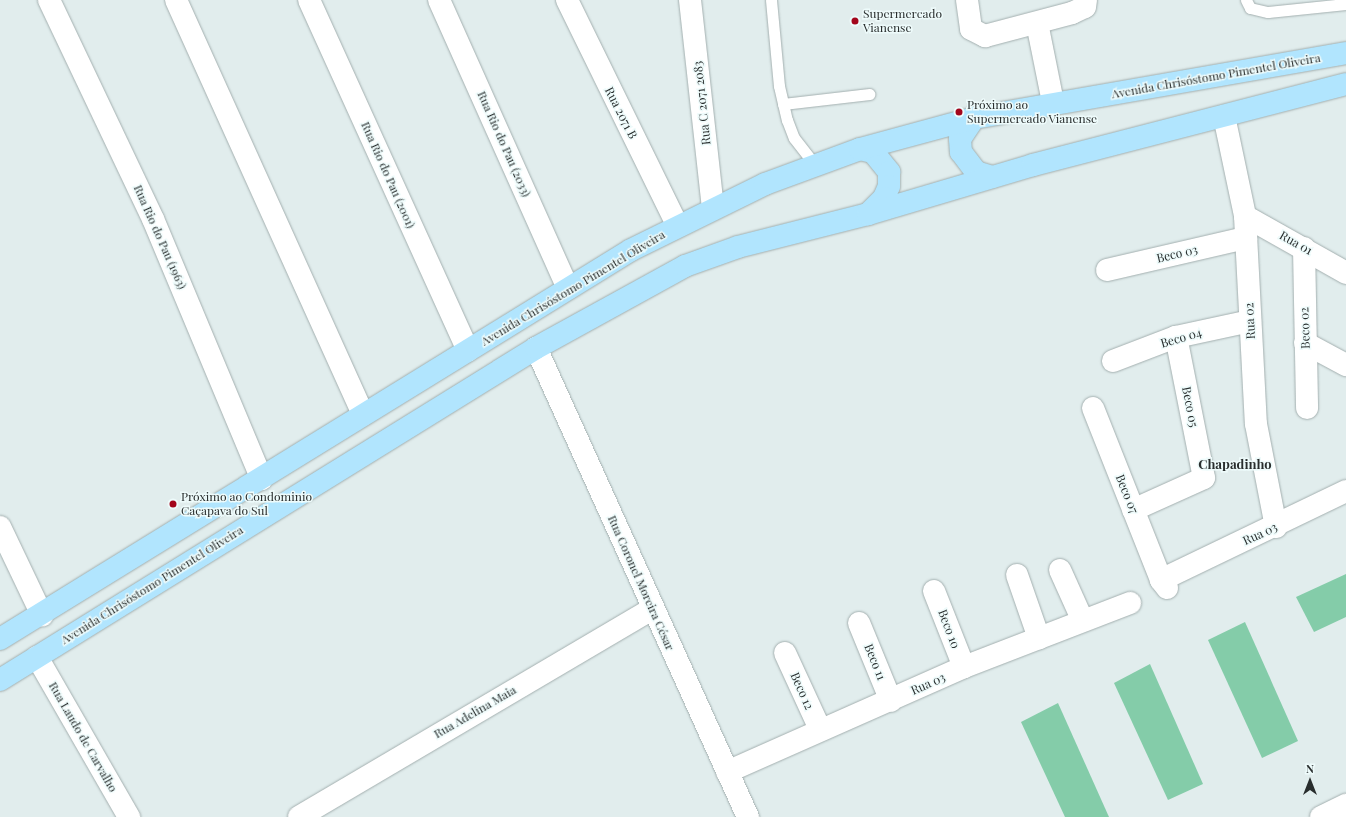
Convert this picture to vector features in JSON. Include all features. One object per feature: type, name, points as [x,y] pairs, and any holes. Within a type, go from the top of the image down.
[{"type":"main road","name":"Avenida Chrisóstomo Pimentel Oliveira","points":[[0,639],[42,615],[559,294],[677,225],[713,207],[814,164],[860,149],[974,118],[1053,102],[1208,79],[1346,53]]},
{"type":"main road","name":"Avenida Chrisóstomo Pimentel Oliveira","points":[[0,680],[536,348],[685,266],[738,247],[868,214],[992,177],[1346,84]]},
{"type":"main road","points":[[974,118],[960,139],[960,152],[976,172],[992,177]]},
{"type":"main road","points":[[860,149],[873,152],[889,172],[889,186],[884,198],[868,214]]},
{"type":"main road","points":[[536,348],[542,319],[559,294]]},
{"type":"street","name":"Rua Rio do Pau (1963)","points":[[49,0],[153,219],[262,479]]},
{"type":"street","points":[[176,0],[363,415]]},
{"type":"street","name":"Rua Rio do Pau (2001)","points":[[309,0],[468,351]]},
{"type":"street","name":"Rua Rio do Pau (2033)","points":[[439,0],[559,294]]},
{"type":"street","name":"Rua 2071 B","points":[[567,0],[677,225]]},
{"type":"street","name":"Rua C 2071 2083","points":[[690,0],[713,207]]},
{"type":"street","points":[[968,0],[971,29],[977,34],[1037,23],[1079,10],[1085,6],[1086,0]]},
{"type":"street","points":[[1037,23],[1053,102]]},
{"type":"street","name":"Rua 02","points":[[1224,116],[1245,216],[1256,424],[1276,526]]},
{"type":"street","name":"Rua 01","points":[[1245,216],[1346,273]]},
{"type":"street","name":"Beco 03","points":[[1108,270],[1246,238]]},
{"type":"street","name":"Beco 02","points":[[1304,248],[1307,408]]},
{"type":"street","name":"Beco 04","points":[[1113,361],[1176,337],[1250,321]]},
{"type":"street","name":"Beco 05","points":[[1133,510],[1204,478],[1176,337]]},
{"type":"street","points":[[1305,343],[1346,365]]},
{"type":"street","name":"Rua Coronel Moreira César","points":[[536,348],[652,609],[748,817]]},
{"type":"street","name":"Beco 07","points":[[1093,408],[1133,510],[1167,581]]},
{"type":"street","name":"Rua 03","points":[[1167,581],[1346,490]]},
{"type":"street","points":[[0,527],[42,615]]},
{"type":"street","points":[[1060,570],[1082,619]]},
{"type":"street","points":[[1017,575],[1039,638]]},
{"type":"street","name":"Beco 10","points":[[934,591],[964,668]]},
{"type":"street","name":"Rua 03","points":[[727,772],[820,729],[891,701],[964,668],[1082,619],[1130,602]]},
{"type":"street","name":"Rua Adelina Maia","points":[[299,817],[652,609]]},
{"type":"street","name":"Beco 11","points":[[859,623],[891,701]]},
{"type":"street","name":"Beco 12","points":[[785,653],[820,729]]},
{"type":"street","name":"Rua Laudo de Carvalho","points":[[37,657],[129,817]]},
{"type":"street","points":[[1321,817],[1346,805]]},
{"type":"lane","points":[[770,0],[783,104],[794,138],[814,164]]},
{"type":"lane","points":[[1246,0],[1250,8],[1268,12],[1346,4]]},
{"type":"lane","points":[[783,104],[869,94]]},
{"type":"building","points":[[1346,574],[1346,617],[1314,632],[1296,597]]},
{"type":"building","points":[[1245,622],[1298,741],[1262,758],[1208,640]]},
{"type":"building","points":[[1150,664],[1203,784],[1168,800],[1114,683]]},
{"type":"building","points":[[1058,703],[1109,817],[1065,817],[1021,722]]},
{"type":"place","name":"Supermercado Vianense","points":[[855,21]]},
{"type":"place","name":"Próximo ao Supermercado Vianense","points":[[959,112]]},
{"type":"place","name":"Próximo ao Condominio Caçapava do Sul","points":[[173,504]]},
{"type":"district","name":"Chapadinho","points":[[1235,464]]}]
